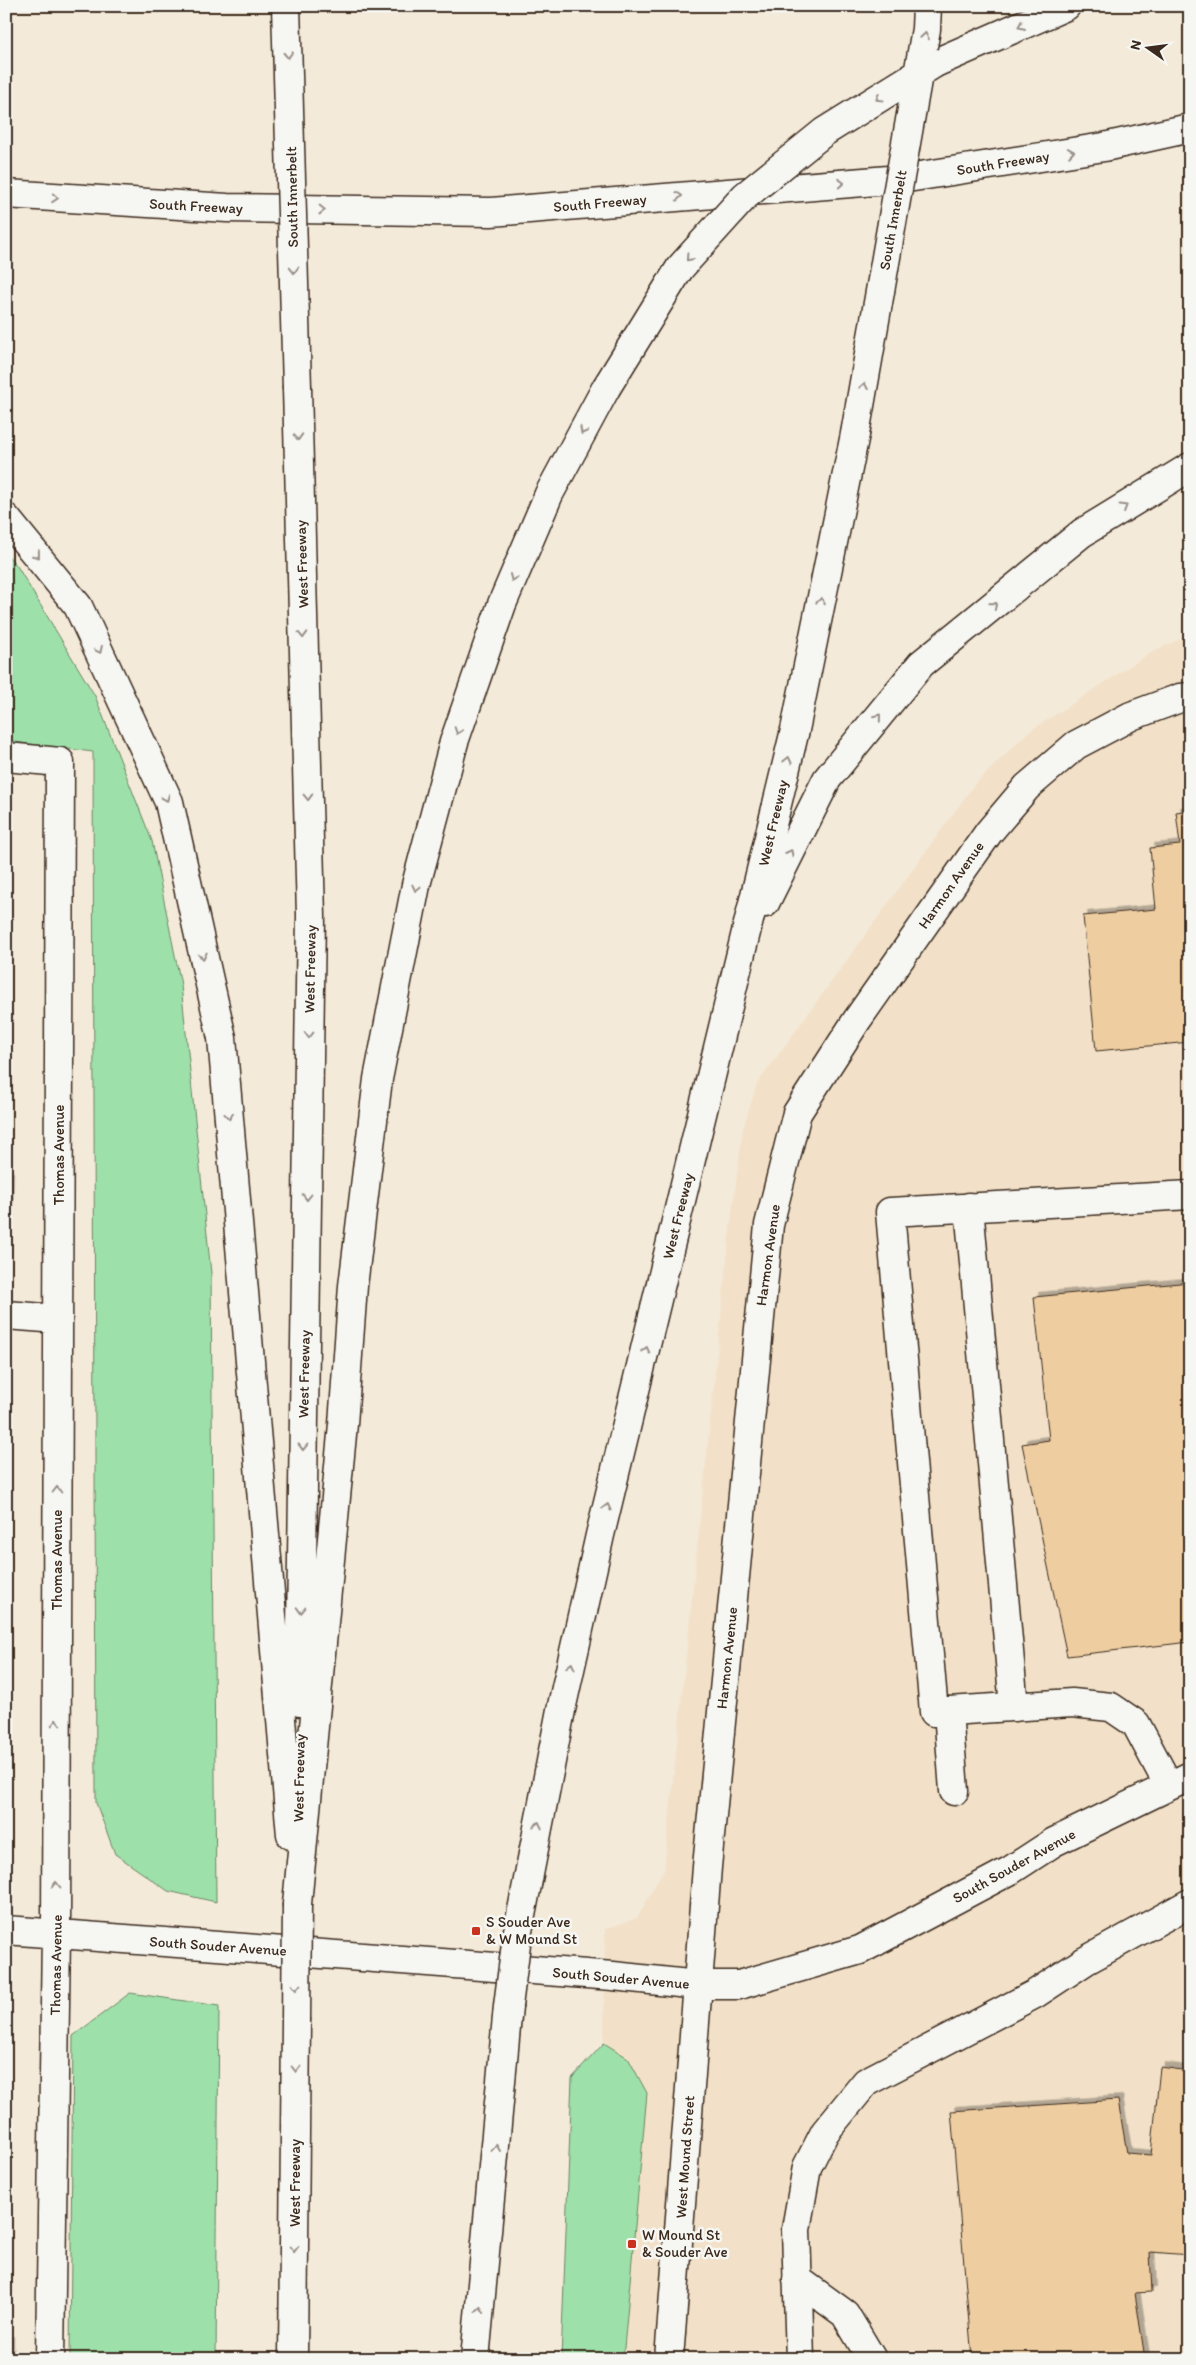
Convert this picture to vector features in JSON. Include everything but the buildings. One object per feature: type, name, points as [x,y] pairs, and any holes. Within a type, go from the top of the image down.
[{"type":"main road","name":"South Innerbelt","points":[[286,6],[297,388]]},
{"type":"main road","name":"South Innerbelt","points":[[855,434],[924,39],[927,6]]},
{"type":"main road","points":[[297,1904],[342,1434],[353,1286],[378,1079],[416,886],[454,742],[502,604],[549,494],[606,388],[680,268],[745,196],[824,132],[935,63],[1066,6]]},
{"type":"main road","name":"South Freeway","points":[[6,194],[227,208],[491,212],[901,179],[1104,147],[1190,128]]},
{"type":"main road","name":"West Freeway","points":[[293,2359],[297,1904],[311,916],[297,388]]},
{"type":"main road","name":"West Freeway","points":[[475,2359],[508,2006],[517,1936],[561,1710],[598,1545],[795,730],[855,434]]},
{"type":"main road","points":[[744,943],[827,779],[921,664],[1082,533],[1190,467]]},
{"type":"main road","points":[[6,518],[78,606],[169,802],[222,1038],[297,1904]]},
{"type":"main road","name":"Harmon Avenue","points":[[698,1985],[707,1867],[769,1224],[797,1113],[857,1020],[988,832],[1027,787],[1076,745],[1131,716],[1180,698],[1190,697]]},
{"type":"main road","name":"Thomas Avenue","points":[[6,757],[60,762],[56,1934],[50,2359]]},
{"type":"main road","points":[[1179,1781],[1136,1724],[1111,1707],[1072,1704],[934,1712],[890,1212],[1190,1195]]},
{"type":"main road","points":[[969,1207],[1014,1707]]},
{"type":"main road","points":[[6,1315],[58,1319]]},
{"type":"main road","points":[[948,1711],[954,1791]]},
{"type":"main road","name":"South Souder Avenue","points":[[6,1930],[473,1965],[698,1985],[739,1985],[860,1950],[1011,1870],[1054,1842],[1179,1781]]},
{"type":"main road","points":[[800,2359],[796,2229],[806,2168],[825,2132],[866,2082],[1035,1994],[1085,1960],[1190,1903]]},
{"type":"main road","name":"West Mound Street","points":[[669,2359],[698,1985]]},
{"type":"main road","points":[[797,2279],[845,2314],[872,2359]]},
{"type":"shaded area","points":[[1190,635],[1190,2359],[623,2359],[628,2058],[604,2043],[605,1929],[637,1918],[664,1869],[730,1229],[743,1128],[757,1084],[974,785],[1027,733],[1153,651]]},
{"type":"green space","points":[[6,553],[17,566],[95,696],[152,841],[181,985],[211,1273],[216,1902],[168,1891],[115,1854],[96,1803],[93,752],[6,741]]},
{"type":"green space","points":[[130,1993],[219,2006],[216,2359],[70,2359],[73,2036]]},
{"type":"green space","points":[[604,2043],[628,2058],[647,2093],[623,2359],[561,2359],[572,2078]]},
{"type":"place","name":"S Souder Ave & W Mound St","points":[[476,1931]]},
{"type":"place","name":"W Mound St & Souder Ave","points":[[632,2244]]}]
